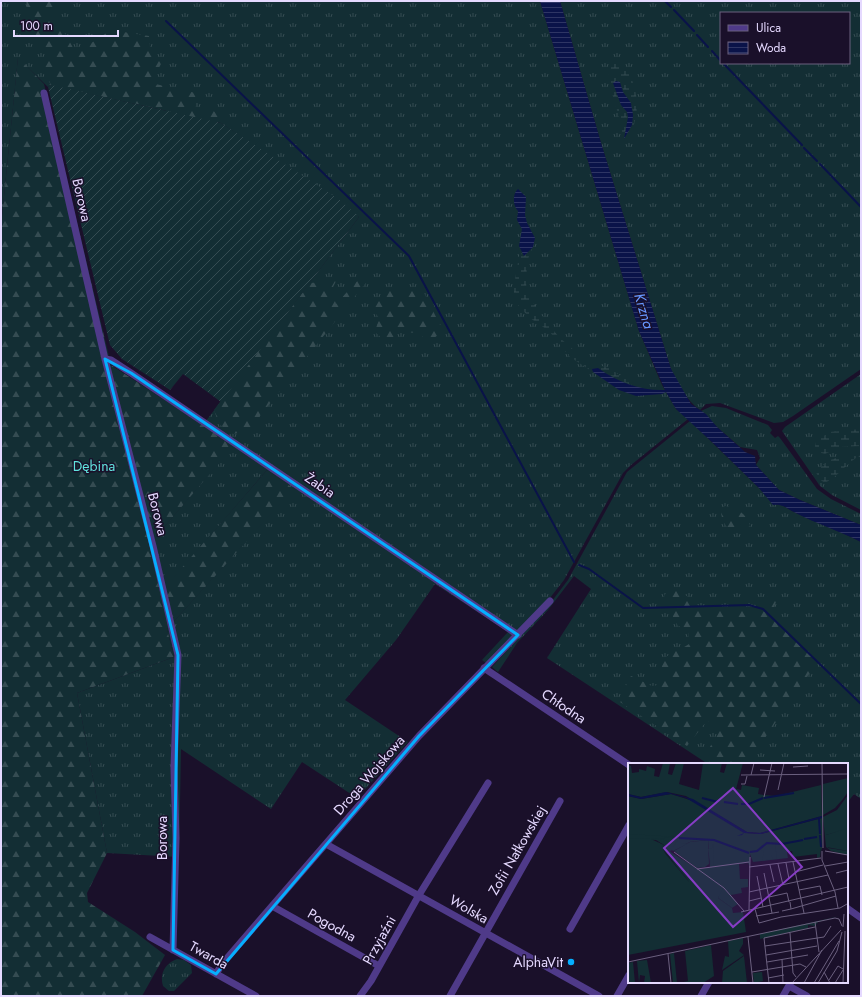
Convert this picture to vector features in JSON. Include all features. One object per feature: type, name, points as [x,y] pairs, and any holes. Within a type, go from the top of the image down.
[{"type":"street","name":"Borowa","points":[[44,93],[105,359],[153,546],[178,655],[174,768],[176,838],[173,950]]},
{"type":"street","name":"Żabia","points":[[105,359],[111,360],[131,373],[518,635]]},
{"type":"street","name":"Droga Wojskowa","points":[[216,974],[222,964],[419,736],[550,601]]},
{"type":"street","name":"Chłodna","points":[[484,668],[628,764]]},
{"type":"street","name":"Przyjaźni","points":[[360,996],[379,966],[419,895],[488,783]]},
{"type":"street","name":"Zofii Nałkowskiej","points":[[450,996],[484,932],[560,801]]},
{"type":"street","points":[[570,929],[628,827]]},
{"type":"street","name":"Wolska","points":[[326,844],[599,996]]},
{"type":"street","name":"Pogodna","points":[[272,906],[379,966]]},
{"type":"street","points":[[848,909],[861,918]]},
{"type":"street","name":"Twarda","points":[[150,937],[256,996]]},
{"type":"street","points":[[617,996],[628,977]]},
{"type":"street","points":[[701,996],[708,983]]},
{"type":"street","points":[[783,996],[790,984],[807,996]]},
{"type":"highlighted area","points":[[105,359],[131,373],[518,635],[419,736],[216,974],[173,950],[178,655]]},
{"type":"green space","points":[[1,1],[540,1],[639,331],[662,385],[676,409],[688,419],[623,473],[564,580],[538,613],[486,663],[482,660],[508,632],[435,584],[396,640],[345,700],[408,742],[357,798],[302,762],[271,809],[181,749],[179,857],[107,853],[77,693],[174,657],[167,629],[293,489],[267,470],[166,587],[154,539],[232,447],[203,425],[359,217],[221,123],[51,85],[48,87],[18,58],[1,226]]},
{"type":"green space","points":[[26,1],[70,1],[51,9],[76,53],[111,30],[149,36],[150,47],[162,62],[151,83],[196,93],[195,106],[198,108],[211,108],[220,117],[214,124],[170,117],[166,110],[52,86],[44,74],[41,60],[53,61],[55,56],[35,42]]},
{"type":"green space","points":[[560,1],[861,1],[861,369],[793,416],[783,422],[774,423],[720,403],[706,404],[700,410],[683,391],[671,369],[601,143]]},
{"type":"green space","name":"Dębina","points":[[18,57],[44,84],[111,365],[203,425],[233,447],[154,539],[166,586],[267,470],[294,489],[167,629],[174,657],[77,693],[107,853],[87,893],[88,902],[135,932],[165,955],[142,996],[1,996],[1,226]]},
{"type":"green space","points":[[615,60],[622,65],[628,73],[633,81],[637,101],[637,111],[632,129],[628,136],[618,146],[622,131],[610,83],[610,65]],"holes":[[[622,85],[624,93],[631,105],[633,114],[632,122],[625,138],[627,117],[621,105]]]},
{"type":"green space","points":[[51,85],[221,123],[340,200],[359,217],[221,402],[183,374],[170,390],[122,359],[110,345],[48,87]]},
{"type":"green space","points":[[533,247],[527,261],[526,292],[547,323],[560,338],[584,359],[593,364],[610,368],[619,375],[647,388],[621,381],[598,368],[592,369],[593,372],[570,357],[549,331],[530,318],[517,304],[514,294],[514,286],[520,250],[522,255],[529,253]]},
{"type":"green space","points":[[359,279],[368,280],[248,431],[233,434],[219,424],[214,410],[310,283],[336,281],[332,289],[336,304]]},
{"type":"green space","points":[[391,287],[422,289],[443,331],[429,342],[418,333],[401,332],[396,335],[390,345],[375,332],[379,318],[374,311],[375,305]]},
{"type":"green space","points":[[861,374],[861,510],[832,495],[820,486],[782,431],[785,427]]},
{"type":"green space","points":[[712,406],[726,408],[768,425],[772,430],[770,433],[775,438],[778,436],[780,438],[817,489],[831,499],[861,514],[861,525],[779,490],[756,465],[760,458],[757,450],[740,447],[701,411]]},
{"type":"green space","points":[[690,421],[759,488],[773,504],[783,506],[861,542],[861,799],[854,794],[848,802],[848,763],[706,763],[547,658],[591,589],[574,576],[548,610],[517,643],[498,672],[492,667],[552,601],[568,580],[627,472]]},
{"type":"green space","points":[[861,429],[861,446],[840,447],[825,454],[818,452],[815,447],[816,442],[829,432]]},
{"type":"green space","points":[[861,450],[861,455],[851,461],[835,477],[825,483],[819,479],[816,472],[827,461]]},
{"type":"green space","points":[[725,506],[741,512],[747,518],[750,526],[744,529],[734,530],[726,526],[723,522],[721,510]]},
{"type":"green space","points":[[675,590],[682,591],[695,605],[718,608],[751,607],[774,593],[777,594],[774,614],[780,622],[815,655],[816,659],[811,671],[748,763],[711,763],[706,759],[707,752],[721,728],[719,721],[716,719],[706,722],[687,746],[620,702],[620,697],[631,676],[652,686],[658,685],[665,658],[689,644],[688,628],[678,626],[672,615],[668,614],[669,606],[664,596],[667,592]]},
{"type":"green space","points":[[177,959],[184,960],[191,965],[192,973],[174,991],[169,991],[163,986],[162,977],[164,969]]},
{"type":"water","name":"Krzna","points":[[540,1],[560,1],[601,143],[671,369],[691,404],[706,414],[717,427],[745,452],[755,456],[756,465],[779,490],[861,525],[861,542],[783,506],[773,505],[759,488],[676,409],[666,392],[662,394],[636,396],[619,390],[593,372],[592,369],[598,368],[630,385],[647,389],[665,390],[639,331]]},
{"type":"water","points":[[616,81],[620,82],[623,92],[631,103],[633,115],[632,125],[624,139],[628,117],[627,112],[621,105],[613,83]]},
{"type":"water","points":[[518,189],[526,197],[525,215],[527,223],[535,238],[533,247],[524,256],[519,246],[522,229],[517,220],[518,211],[514,200]]},
{"type":"waterway","points":[[665,1],[671,7]]},
{"type":"waterway","points":[[674,10],[694,31]]},
{"type":"waterway","points":[[166,21],[409,256],[574,562]]},
{"type":"waterway","points":[[697,35],[708,47]]},
{"type":"waterway","points":[[712,51],[720,60]]},
{"type":"waterway","points":[[724,64],[802,145]]},
{"type":"waterway","points":[[804,148],[817,161]]},
{"type":"waterway","points":[[820,164],[861,207]]},
{"type":"waterway","points":[[579,565],[589,569],[643,608],[749,605],[763,609],[861,704]]},
{"type":"place","name":"AlphaVit","points":[[571,962]]}]
